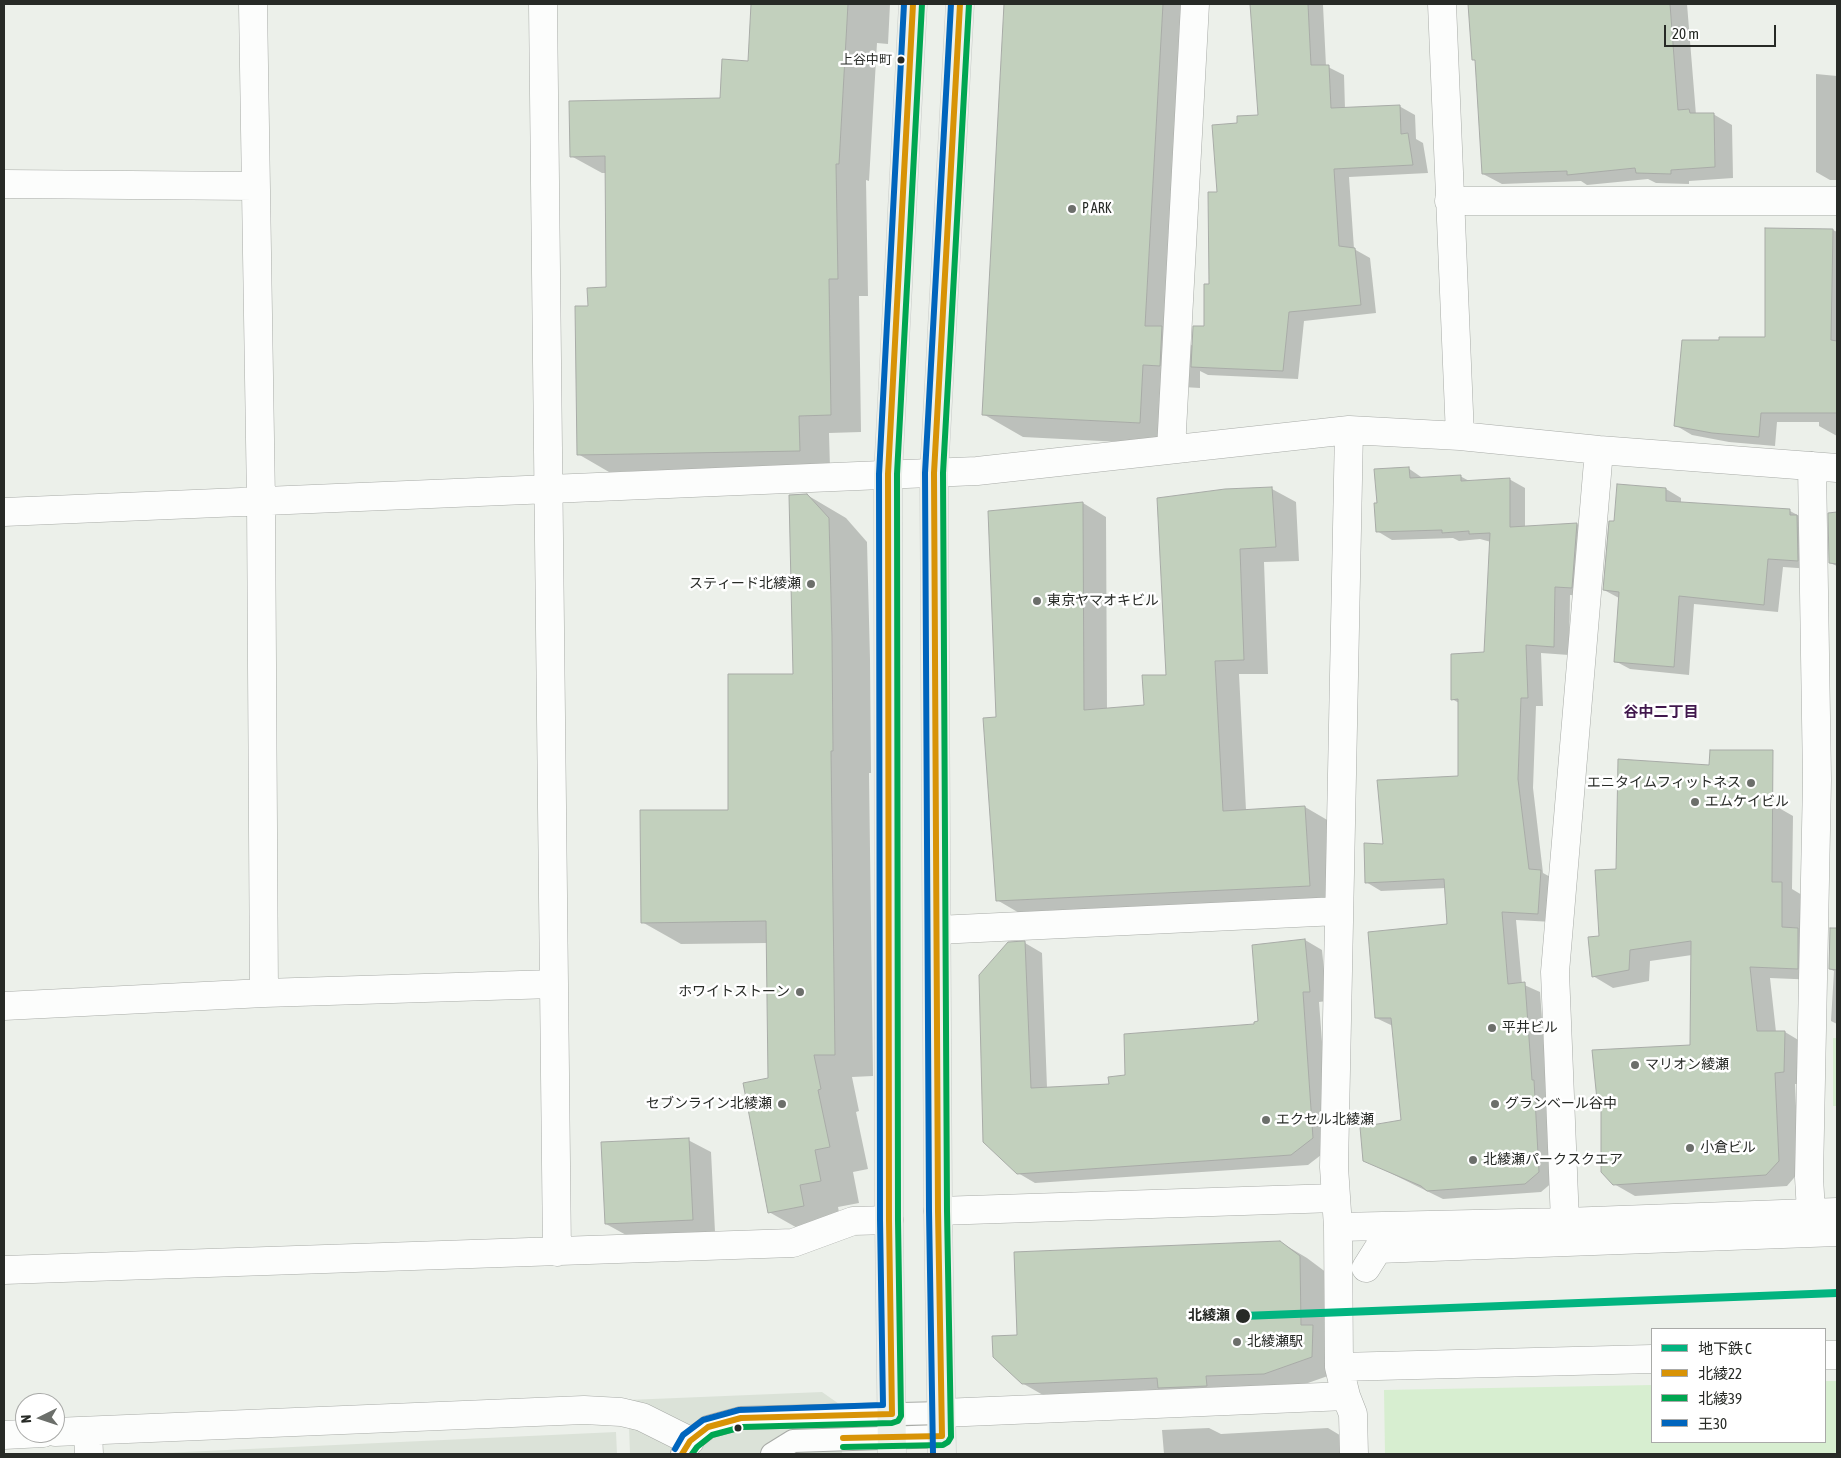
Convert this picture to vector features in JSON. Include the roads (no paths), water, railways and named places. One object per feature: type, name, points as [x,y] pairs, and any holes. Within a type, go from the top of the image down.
[{"type":"main road","points":[[888,1440],[888,474],[913,4]]},
{"type":"main road","points":[[942,1434],[938,1211],[934,473],[960,4]]},
{"type":"street","points":[[253,4],[254,186],[261,501],[264,993]]},
{"type":"street","points":[[543,4],[557,1252]]},
{"type":"street","points":[[1171,449],[1195,4]]},
{"type":"street","points":[[1442,4],[1460,436]]},
{"type":"street","points":[[4,184],[254,186]]},
{"type":"street","points":[[1449,201],[1837,201]]},
{"type":"street","points":[[1348,430],[1334,1167],[1338,1227],[1340,1367],[1346,1396],[1353,1414],[1354,1454]]},
{"type":"street","points":[[4,512],[1021,468],[1171,449],[1348,430],[1460,436],[1599,450],[1825,467],[1827,780],[1810,1168],[1824,1212],[1565,1222],[1338,1227]]},
{"type":"street","points":[[1565,1222],[1555,972],[1599,450]]},
{"type":"street","points":[[937,930],[1338,911]]},
{"type":"street","points":[[4,1006],[264,993],[553,984]]},
{"type":"street","points":[[938,1211],[1335,1198]]},
{"type":"street","points":[[4,1270],[793,1243],[853,1221],[889,1220]]},
{"type":"street","points":[[1366,1268],[1378,1250],[1837,1232]]},
{"type":"street","points":[[1340,1367],[1651,1359]]},
{"type":"street","points":[[942,1434],[1346,1396]]},
{"type":"street","points":[[65,1435],[88,1443],[584,1410],[621,1412],[642,1417],[686,1447]]},
{"type":"lane","points":[[686,1447],[708,1427],[741,1418],[888,1440]]},
{"type":"lane","points":[[772,1454],[793,1441],[852,1438],[888,1440],[942,1434]]},
{"type":"metro line","name":"C","points":[[1243,1316],[1837,1293]]},
{"type":"place","name":"上谷中町","points":[[901,60]]},
{"type":"place","name":"P ARK","points":[[1072,209]]},
{"type":"place","name":"スティード北綾瀬","points":[[811,584]]},
{"type":"place","name":"東京ヤマオキビル","points":[[1037,601]]},
{"type":"place","name":"エニタイムフィットネス","points":[[1751,783]]},
{"type":"place","name":"エムケイビル","points":[[1695,802]]},
{"type":"place","name":"ホワイトストーン","points":[[800,992]]},
{"type":"place","name":"平井ビル","points":[[1492,1028]]},
{"type":"place","name":"マリオン綾瀬","points":[[1635,1065]]},
{"type":"place","name":"セブンライン北綾瀬","points":[[782,1104]]},
{"type":"place","name":"グランベール谷中","points":[[1495,1104]]},
{"type":"place","name":"エクセル北綾瀬","points":[[1266,1120]]},
{"type":"place","name":"小倉ビル","points":[[1690,1148]]},
{"type":"place","name":"北綾瀬パークスクエア","points":[[1473,1160]]},
{"type":"place","name":"北綾瀬","points":[[1243,1316]]},
{"type":"place","name":"北綾瀬駅","points":[[1237,1342]]},
{"type":"district","name":"谷中二丁目","points":[[1661,712]]}]
